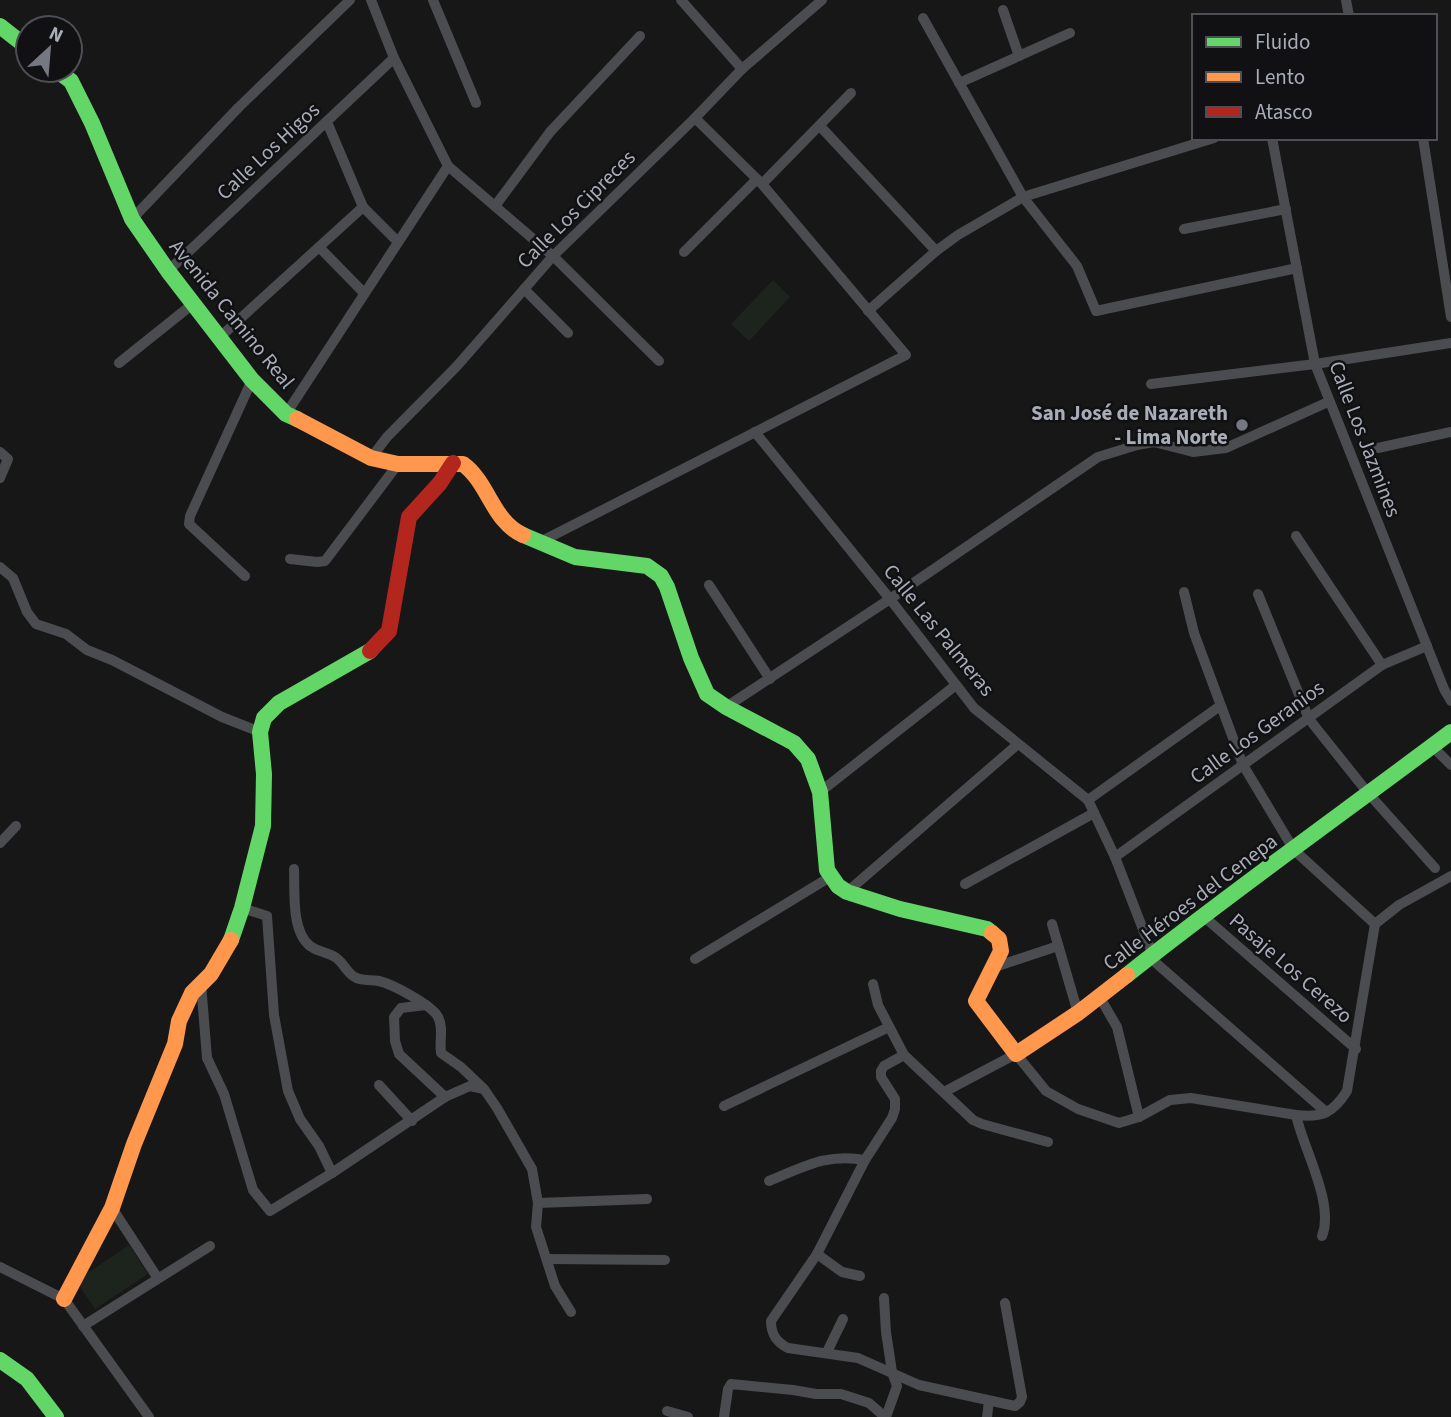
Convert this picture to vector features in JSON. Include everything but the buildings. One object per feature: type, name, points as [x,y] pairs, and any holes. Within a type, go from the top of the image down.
[{"type":"street","points":[[132,219],[239,107],[350,0]]},
{"type":"street","points":[[371,0],[394,58],[448,166],[553,256],[659,360]]},
{"type":"street","points":[[433,0],[476,103]]},
{"type":"street","points":[[681,0],[743,69]]},
{"type":"street","name":"Calle Los Cipreces","points":[[370,458],[457,366],[553,256],[743,69],[821,1]]},
{"type":"street","points":[[1003,10],[1019,56]]},
{"type":"street","points":[[923,18],[1023,197],[1077,266],[1096,311],[1297,268]]},
{"type":"street","points":[[0,26],[14,37]]},
{"type":"street","points":[[958,83],[1070,33]]},
{"type":"street","points":[[495,206],[550,132],[640,36]]},
{"type":"street","name":"Calle Los Higos","points":[[168,271],[394,58]]},
{"type":"street","name":"Avenida Camino Real","points":[[72,84],[92,123],[132,219],[168,271],[252,380],[286,414],[370,458],[398,464],[435,466],[453,463]]},
{"type":"street","points":[[684,252],[820,126],[850,93]]},
{"type":"street","points":[[542,541],[906,355],[759,181],[695,118]]},
{"type":"street","points":[[327,122],[363,208],[398,242]]},
{"type":"street","points":[[820,126],[936,251]]},
{"type":"street","points":[[868,311],[958,234],[1023,197],[1208,140]]},
{"type":"street","name":"Calle Los Jazmines","points":[[1272,140],[1315,364],[1328,402],[1451,701]]},
{"type":"street","points":[[1423,140],[1451,317]]},
{"type":"street","points":[[286,414],[448,166]]},
{"type":"street","points":[[220,337],[363,208]]},
{"type":"street","points":[[1184,229],[1286,209]]},
{"type":"street","points":[[319,247],[364,293]]},
{"type":"street","points":[[524,289],[568,333]]},
{"type":"street","points":[[119,363],[194,303]]},
{"type":"street","points":[[1152,384],[1315,364],[1451,343]]},
{"type":"street","points":[[245,576],[189,524],[190,516],[252,380]]},
{"type":"street","points":[[726,707],[891,599],[1098,457],[1137,444],[1154,442],[1193,452],[1226,448],[1328,402]]},
{"type":"street","name":"Calle Las Palmeras","points":[[755,432],[891,599],[974,708],[1088,800],[1115,858],[1156,963],[1326,1112]]},
{"type":"street","points":[[1378,448],[1451,432]]},
{"type":"street","points":[[0,452],[8,458],[0,478]]},
{"type":"street","points":[[64,1299],[111,1208],[175,1044],[179,1021],[192,993],[211,974],[229,946],[242,908],[263,826],[264,774],[260,732],[264,718],[279,703],[371,650],[389,631],[409,517],[440,483],[453,463],[470,468],[506,525],[575,557],[647,566],[661,576],[707,694],[794,743],[808,759],[820,792],[824,854],[830,877],[847,892],[900,909],[992,932],[1001,943],[995,967],[976,1001],[1046,1091],[1078,1109],[1119,1123],[1139,1117],[1170,1101],[1191,1098],[1310,1117],[1337,1107],[1347,1091],[1356,1049],[1375,924],[1399,905],[1451,876]]},
{"type":"street","points":[[290,559],[325,561],[398,464]]},
{"type":"street","points":[[1296,536],[1382,665]]},
{"type":"street","points":[[0,567],[13,578],[27,612],[36,624],[66,634],[87,650],[122,665],[222,717],[260,732]]},
{"type":"street","points":[[709,585],[770,678]]},
{"type":"street","points":[[1184,592],[1194,633],[1243,765],[1294,850],[1375,924]]},
{"type":"street","points":[[1258,594],[1309,719],[1368,793],[1434,868]]},
{"type":"street","name":"Calle Los Geranios","points":[[1115,858],[1382,665],[1427,646]]},
{"type":"street","points":[[820,792],[956,685]]},
{"type":"street","points":[[1088,800],[1220,706]]},
{"type":"street","name":"Calle Héroes del Cenepa","points":[[944,1092],[1016,1054],[1078,1013],[1202,915],[1294,850],[1451,732]]},
{"type":"street","points":[[847,892],[1018,744]]},
{"type":"street","points":[[1432,746],[1451,765]]},
{"type":"street","points":[[965,884],[1094,813]]},
{"type":"street","points":[[0,843],[16,826]]},
{"type":"street","points":[[294,869],[299,928],[304,940],[313,948],[334,956],[352,976],[361,980],[379,981],[426,1005],[438,1015],[442,1029],[439,1042],[441,1053],[484,1089],[497,1108],[532,1169],[538,1203],[536,1227],[555,1286],[571,1312]]},
{"type":"street","points":[[695,959],[830,877]]},
{"type":"street","points":[[242,908],[267,916],[274,1015],[288,1091],[300,1119],[319,1146],[332,1174]]},
{"type":"street","name":"Pasaje Los Cerezo","points":[[1202,915],[1356,1049]]},
{"type":"street","points":[[1052,923],[1078,1013]]},
{"type":"street","points":[[995,967],[1058,946]]},
{"type":"street","points":[[201,983],[207,1058],[224,1094],[253,1190],[270,1211],[332,1174],[445,1097],[470,1086],[484,1089]]},
{"type":"street","points":[[873,984],[878,1005],[904,1055],[978,1123],[1048,1142]]},
{"type":"street","points":[[1099,996],[1117,1027],[1139,1117]]},
{"type":"street","points":[[426,1005],[401,1008],[394,1017],[395,1041],[399,1054],[445,1097]]},
{"type":"street","points":[[723,1106],[889,1027]]},
{"type":"street","points":[[904,1055],[881,1070],[881,1077],[895,1099],[895,1109],[865,1160],[817,1254],[771,1321],[775,1338],[788,1348],[858,1358],[919,1385],[1016,1406],[1022,1397],[1004,1303]]},
{"type":"street","points":[[379,1085],[412,1121]]},
{"type":"street","points":[[1296,1115],[1300,1137],[1313,1161],[1322,1196],[1325,1229],[1322,1236]]},
{"type":"street","points":[[769,1181],[827,1157],[865,1160]]},
{"type":"street","points":[[538,1203],[647,1199]]},
{"type":"street","points":[[111,1208],[158,1277]]},
{"type":"street","points":[[83,1326],[210,1246]]},
{"type":"street","points":[[817,1254],[842,1272],[860,1276]]},
{"type":"street","points":[[548,1259],[665,1260]]},
{"type":"street","points":[[0,1267],[64,1299],[149,1417]]},
{"type":"street","points":[[724,1417],[727,1388],[731,1384],[816,1394],[841,1394],[869,1403],[886,1417],[897,1386],[892,1372],[886,1332],[884,1298]]},
{"type":"street","points":[[827,1352],[843,1319]]},
{"type":"street","points":[[0,1360],[22,1373],[56,1417]]},
{"type":"street","points":[[987,1417],[989,1401]]},
{"type":"street","points":[[667,1411],[688,1417]]},
{"type":"shaded area","points":[[773,280],[790,297],[749,341],[731,324]]},
{"type":"shaded area","points":[[129,1245],[148,1274],[95,1309],[76,1281]]},
{"type":"traffic: fast","points":[[0,26],[14,37]]},
{"type":"traffic: fast","points":[[72,84],[92,123],[132,219],[168,271],[252,380],[286,414],[297,419]]},
{"type":"traffic: fast","points":[[523,535],[575,557],[647,566],[661,576],[707,694],[794,743],[808,759],[820,792],[827,870],[838,886],[847,892],[900,909],[987,929],[992,933]]},
{"type":"traffic: fast","points":[[231,940],[263,826],[264,774],[260,732],[264,718],[279,703],[370,651]]},
{"type":"traffic: fast","points":[[1127,975],[1451,732]]},
{"type":"traffic: fast","points":[[0,1360],[27,1379],[56,1417]]},
{"type":"traffic: slow","points":[[297,419],[371,458],[398,464],[463,464],[479,481],[504,521],[523,535]]},
{"type":"traffic: slow","points":[[992,933],[999,939],[1001,951],[976,1001],[1016,1054],[1078,1013],[1127,975]]},
{"type":"traffic: slow","points":[[64,1299],[112,1208],[134,1144],[175,1044],[179,1021],[192,993],[211,974],[231,940]]},
{"type":"traffic: jam","points":[[370,651],[389,631],[409,517],[440,483],[453,463]]},
{"type":"place","name":"San José de Nazareth - Lima Norte","points":[[1242,425]]}]
